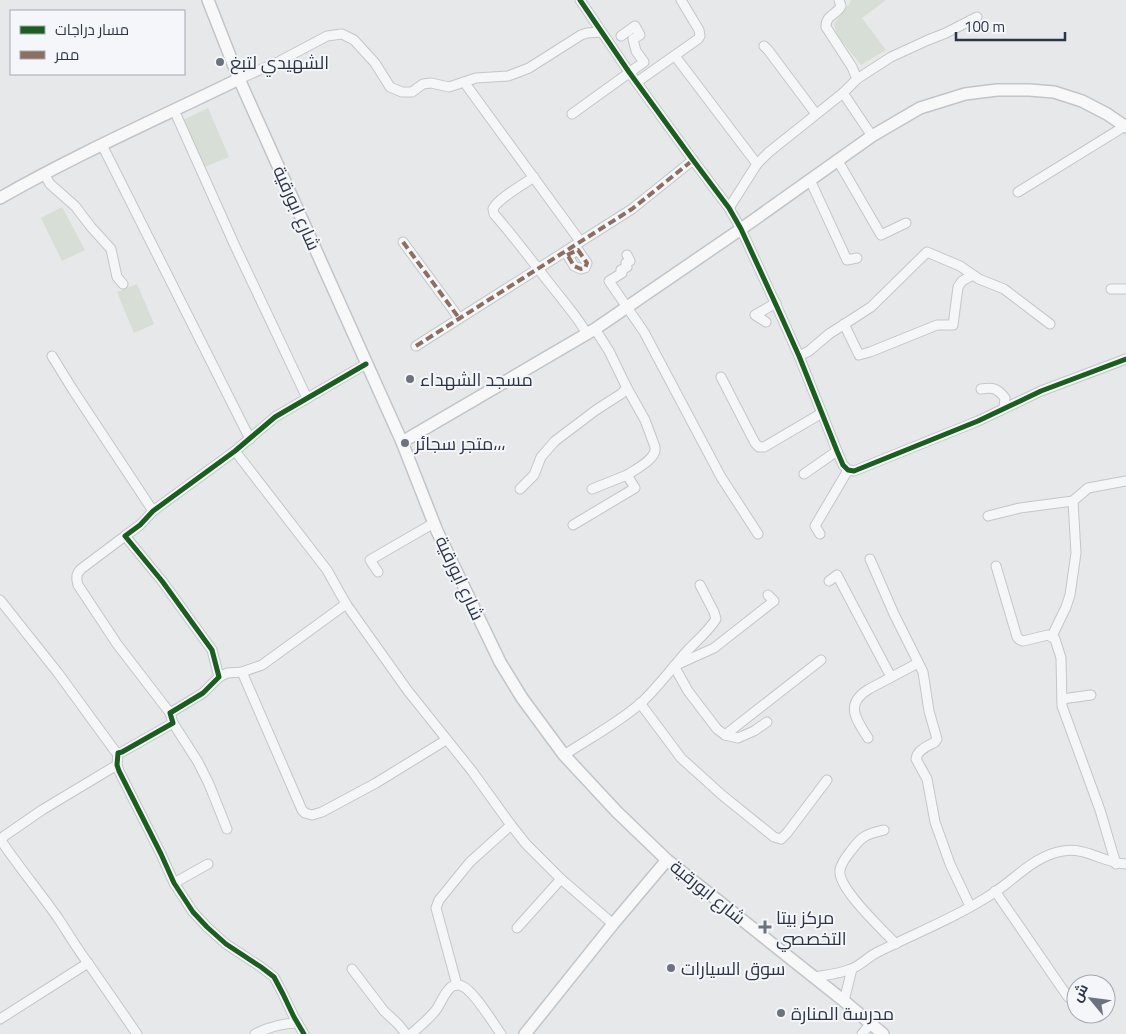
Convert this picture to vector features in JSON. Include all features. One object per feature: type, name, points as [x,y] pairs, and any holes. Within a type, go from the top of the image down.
[{"type":"main road","name":"شارع ابورقية","points":[[208,0],[239,79],[402,442],[434,523],[500,662],[522,698],[564,755],[616,812],[667,860],[883,1034]]},
{"type":"main road","points":[[0,198],[102,145],[239,79]]},
{"type":"main road","points":[[402,442],[591,331],[741,229],[872,136],[920,108],[965,94],[997,90],[1054,92],[1082,101],[1107,114],[1125,127]]},
{"type":"main road","points":[[525,1034],[667,860]]},
{"type":"street","points":[[580,0],[629,72],[729,208],[741,229],[799,356],[843,465],[848,470],[854,471],[978,421],[1042,391],[1126,359]]},
{"type":"street","points":[[637,82],[700,36],[699,30],[681,0]]},
{"type":"street","points":[[838,0],[841,6],[828,17],[826,28],[852,67],[857,79]]},
{"type":"street","points":[[729,208],[757,164],[857,79],[891,57],[977,17]]},
{"type":"street","points":[[572,114],[644,62],[636,51],[633,39],[640,35],[635,26],[621,36]]},
{"type":"street","points":[[239,79],[278,62],[327,36],[342,34],[354,40],[375,63],[390,87],[402,92],[412,92],[423,84],[431,83],[450,87],[476,78],[508,76],[529,68],[581,35],[601,32]]},
{"type":"street","points":[[764,46],[816,114]]},
{"type":"street","points":[[675,56],[757,164]]},
{"type":"street","points":[[464,82],[580,241]]},
{"type":"street","points":[[842,93],[872,136]]},
{"type":"street","points":[[174,110],[235,246],[307,398]]},
{"type":"street","points":[[1018,192],[1125,127]]},
{"type":"street","points":[[102,145],[250,439]]},
{"type":"street","points":[[416,346],[538,268],[567,253],[580,241],[632,209],[693,160]]},
{"type":"street","points":[[838,161],[881,235],[906,223]]},
{"type":"street","points":[[44,174],[50,184],[75,206],[91,228],[111,249],[117,277],[123,284]]},
{"type":"street","points":[[534,177],[500,200],[493,209],[494,214],[562,300],[609,351],[645,420],[656,451],[641,467],[627,475],[592,489]]},
{"type":"street","points":[[810,180],[847,260],[857,258]]},
{"type":"street","points":[[404,242],[459,318]]},
{"type":"street","points":[[799,356],[844,324],[872,308],[927,252],[960,266],[980,279],[1004,289],[1050,324]]},
{"type":"street","points":[[627,255],[630,261],[626,263],[627,267],[621,270],[622,273],[609,280],[644,332],[721,476],[758,534]]},
{"type":"street","points":[[844,324],[859,355],[936,325],[953,325],[958,287],[973,275]]},
{"type":"street","points":[[1111,289],[1126,289]]},
{"type":"street","points":[[766,322],[755,315],[776,303]]},
{"type":"street","points":[[52,356],[153,511]]},
{"type":"street","points":[[227,829],[209,784],[198,762],[173,723],[170,713],[117,644],[78,585],[77,574],[140,525],[153,511],[235,451],[275,417],[366,364]]},
{"type":"street","points":[[720,377],[755,442],[759,446],[764,447],[822,413]]},
{"type":"street","points":[[981,389],[992,387],[1000,392],[1005,398],[1004,408]]},
{"type":"street","points":[[520,489],[534,475],[541,457],[554,441],[627,388]]},
{"type":"street","points":[[235,451],[327,570],[346,604],[408,691],[472,771],[510,825],[561,879],[613,924]]},
{"type":"street","points":[[804,474],[837,451]]},
{"type":"street","points":[[820,534],[815,526],[848,470]]},
{"type":"street","points":[[573,525],[635,488],[627,475]]},
{"type":"street","points":[[988,516],[1020,508],[1072,500],[1088,488],[1126,480]]},
{"type":"street","points":[[1052,636],[1070,595],[1076,553],[1072,500]]},
{"type":"street","points":[[378,572],[370,560],[434,523]]},
{"type":"street","points":[[125,536],[162,581],[212,650],[219,678]]},
{"type":"street","points":[[870,559],[894,614],[923,672],[929,711],[937,739],[936,742],[918,753],[916,759],[927,779],[935,822],[950,864],[970,906]]},
{"type":"street","points":[[996,566],[1017,637],[1023,641],[1048,635],[1055,639],[1061,658],[1062,706],[1121,864]]},
{"type":"street","points":[[829,581],[837,575],[891,677]]},
{"type":"street","points":[[564,755],[640,704],[688,649],[712,626],[716,619],[714,612],[700,586]]},
{"type":"street","points":[[674,666],[714,648],[774,601],[768,595]]},
{"type":"street","points":[[0,600],[58,672],[115,751],[118,752]]},
{"type":"street","points":[[170,713],[203,692],[227,673],[242,672],[262,665],[346,604]]},
{"type":"street","points":[[726,735],[821,660]]},
{"type":"street","points":[[868,738],[857,721],[854,705],[863,692],[918,663]]},
{"type":"street","points":[[674,666],[688,691],[717,729],[726,735],[738,738],[754,731],[767,722]]},
{"type":"street","points":[[242,672],[302,810],[305,813],[312,815],[322,812],[376,783],[446,740]]},
{"type":"street","points":[[1062,699],[1091,694]]},
{"type":"street","points":[[640,704],[681,758],[722,795],[774,837],[781,838],[787,833],[827,780]]},
{"type":"street","points":[[118,752],[129,748],[173,723]]},
{"type":"street","points":[[118,752],[117,765],[119,771],[174,883],[193,912],[206,927],[226,944],[274,977],[304,1034]]},
{"type":"street","points":[[117,765],[42,810],[0,839],[137,1034]]},
{"type":"street","points":[[457,984],[436,905],[470,862],[510,825]]},
{"type":"street","points":[[884,830],[869,833],[858,840],[840,868],[840,876],[864,912],[896,944]]},
{"type":"street","points":[[814,978],[852,969],[874,954],[996,892],[1037,860],[1063,850],[1090,853],[1121,864]]},
{"type":"street","points":[[174,883],[208,864]]},
{"type":"street","points":[[517,928],[561,879]]},
{"type":"street","points":[[996,892],[1066,994]]},
{"type":"street","points":[[0,1019],[88,963]]},
{"type":"street","points":[[352,969],[384,1011],[406,1034]]},
{"type":"street","points":[[844,1001],[852,969]]},
{"type":"street","points":[[411,1034],[427,1021],[445,994],[457,984]]},
{"type":"street","points":[[457,984],[463,986],[478,1000],[501,1034]]},
{"type":"street","points":[[255,1034],[274,1025],[298,1023]]},
{"type":"street","points":[[862,1034],[871,1023]]},
{"type":"shaded area","points":[[851,0],[886,0],[862,18],[886,50],[861,65],[837,35],[834,24]]},
{"type":"shaded area","points":[[208,108],[229,157],[205,167],[183,120]]},
{"type":"shaded area","points":[[62,207],[85,250],[62,261],[41,218]]},
{"type":"shaded area","points":[[137,284],[154,324],[134,333],[117,292]]},
{"type":"marked path","points":[[416,346],[632,209],[693,160]]},
{"type":"marked path","points":[[403,242],[459,318]]},
{"type":"marked path","points":[[567,255],[578,250],[587,263],[585,268],[581,269],[574,266],[568,256]]},
{"type":"cycle path","points":[[580,0],[629,72],[729,208],[741,229],[799,356],[843,465],[848,470],[854,471],[978,421],[1041,391],[1126,359]]},
{"type":"cycle path","points":[[304,1034],[274,977],[226,944],[193,912],[174,883],[119,771],[117,765],[118,753],[173,723],[170,713],[203,693],[219,677],[212,650],[162,581],[125,536],[140,525],[153,511],[235,451],[275,417],[366,364]]},
{"type":"place","name":"الشهيدي لتبغ","points":[[220,62]]},
{"type":"place","name":"مسجد الشهداء","points":[[410,379]]},
{"type":"place","name":"متجر سجائر،،،","points":[[405,443]]},
{"type":"place","name":"مركز بيتا التخصصي","points":[[765,927]]},
{"type":"place","name":"سوق السيارات","points":[[671,968]]},
{"type":"place","name":"مدرسة المنارة","points":[[781,1013]]}]
